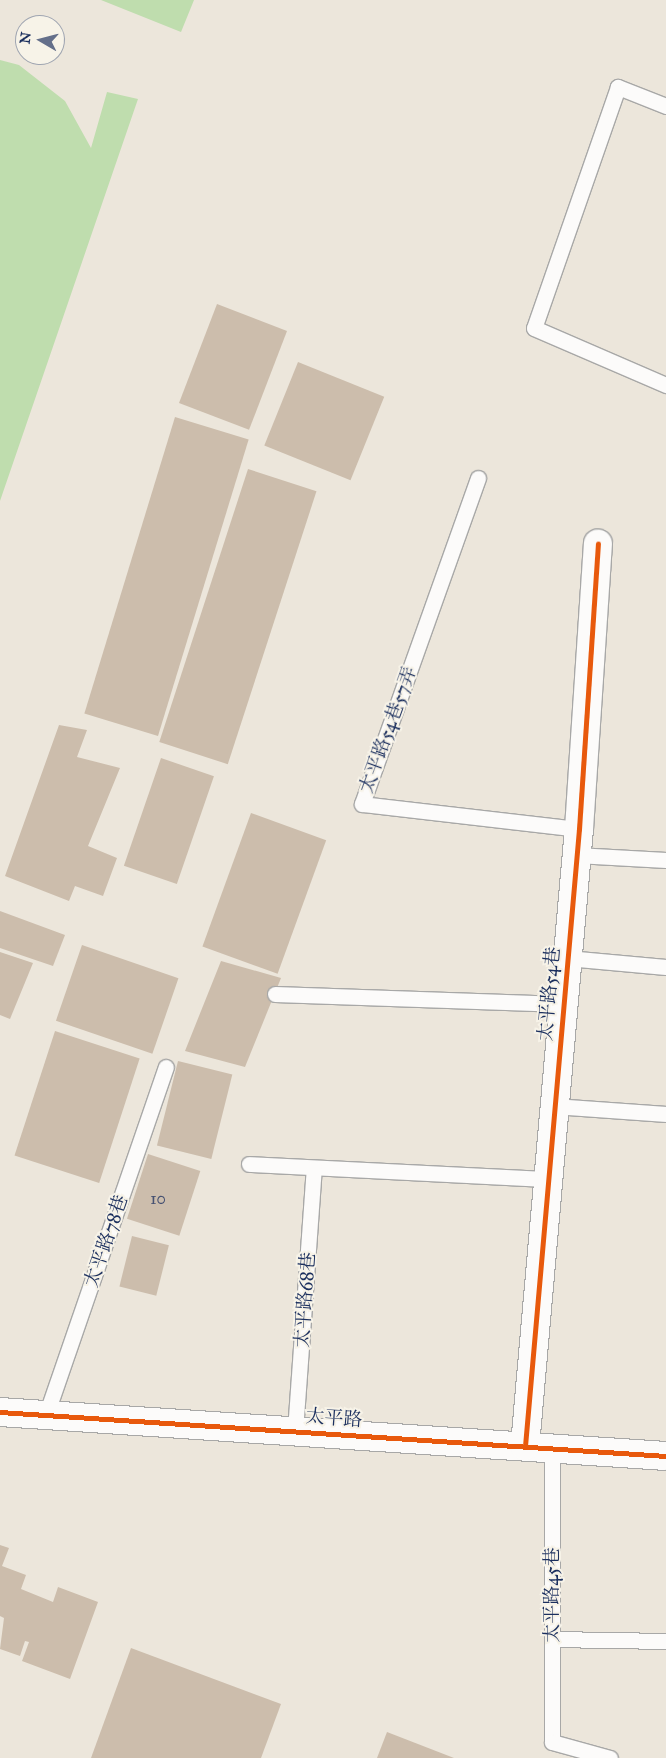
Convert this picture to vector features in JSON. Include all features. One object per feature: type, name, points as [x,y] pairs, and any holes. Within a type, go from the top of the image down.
[{"type":"street","name":"太平路54巷","points":[[525,1446],[578,842],[598,544]]},
{"type":"street","name":"太平路","points":[[0,1412],[296,1430],[666,1456]]},
{"type":"lane","points":[[666,106],[618,87],[534,328],[666,385]]},
{"type":"lane","name":"太平路54巷57弄","points":[[478,478],[362,804],[578,842]]},
{"type":"lane","points":[[578,842],[666,860]]},
{"type":"lane","points":[[567,958],[666,967]]},
{"type":"lane","points":[[275,994],[563,1004]]},
{"type":"lane","name":"太平路78巷","points":[[46,1415],[166,1067]]},
{"type":"lane","points":[[554,1106],[666,1114]]},
{"type":"lane","points":[[249,1164],[314,1169],[548,1179]]},
{"type":"lane","name":"太平路68巷","points":[[296,1430],[314,1169]]},
{"type":"lane","name":"太平路45巷","points":[[552,1448],[552,1742],[610,1758]]},
{"type":"lane","points":[[552,1639],[666,1641]]},
{"type":"green space","points":[[101,0],[194,0],[181,32]]},
{"type":"green space","points":[[0,60],[19,65],[65,101],[91,148],[107,92],[138,99],[0,501]]},
{"type":"building","points":[[217,304],[287,331],[249,430],[179,403]]},
{"type":"building","points":[[298,362],[384,397],[351,480],[264,445]]},
{"type":"building","points":[[175,417],[249,440],[158,736],[84,713]]},
{"type":"building","points":[[248,469],[316,491],[228,764],[159,742]]},
{"type":"building","points":[[59,725],[87,730],[77,757],[120,768],[88,846],[117,858],[103,896],[75,886],[69,901],[5,876]]},
{"type":"building","points":[[161,758],[214,776],[177,884],[124,866]]},
{"type":"building","points":[[251,813],[326,840],[278,974],[202,946]]},
{"type":"building","points":[[0,911],[65,935],[53,966],[0,948]]},
{"type":"building","points":[[82,945],[178,978],[152,1054],[56,1021]]},
{"type":"building","points":[[0,952],[33,963],[10,1019],[0,1015]]},
{"type":"building","points":[[221,961],[281,978],[245,1067],[185,1051]]},
{"type":"building","points":[[55,1031],[140,1059],[99,1183],[15,1156]]},
{"type":"building","points":[[178,1061],[232,1075],[211,1159],[157,1145]]},
{"type":"building","points":[[148,1154],[200,1171],[179,1236],[127,1219]]},
{"type":"building","points":[[132,1236],[169,1245],[156,1296],[119,1286]]},
{"type":"building","points":[[0,1545],[9,1548],[2,1566],[26,1575],[21,1589],[53,1602],[58,1587],[98,1602],[70,1679],[22,1661],[29,1642],[25,1641],[20,1656],[0,1649],[4,1618],[0,1616]]},
{"type":"building","points":[[131,1648],[281,1704],[261,1758],[91,1758]]},
{"type":"building","points":[[387,1732],[454,1758],[377,1758]]},
{"type":"cycle path","points":[[525,1446],[579,829],[598,544]]},
{"type":"cycle path","points":[[0,1412],[666,1456]]}]
